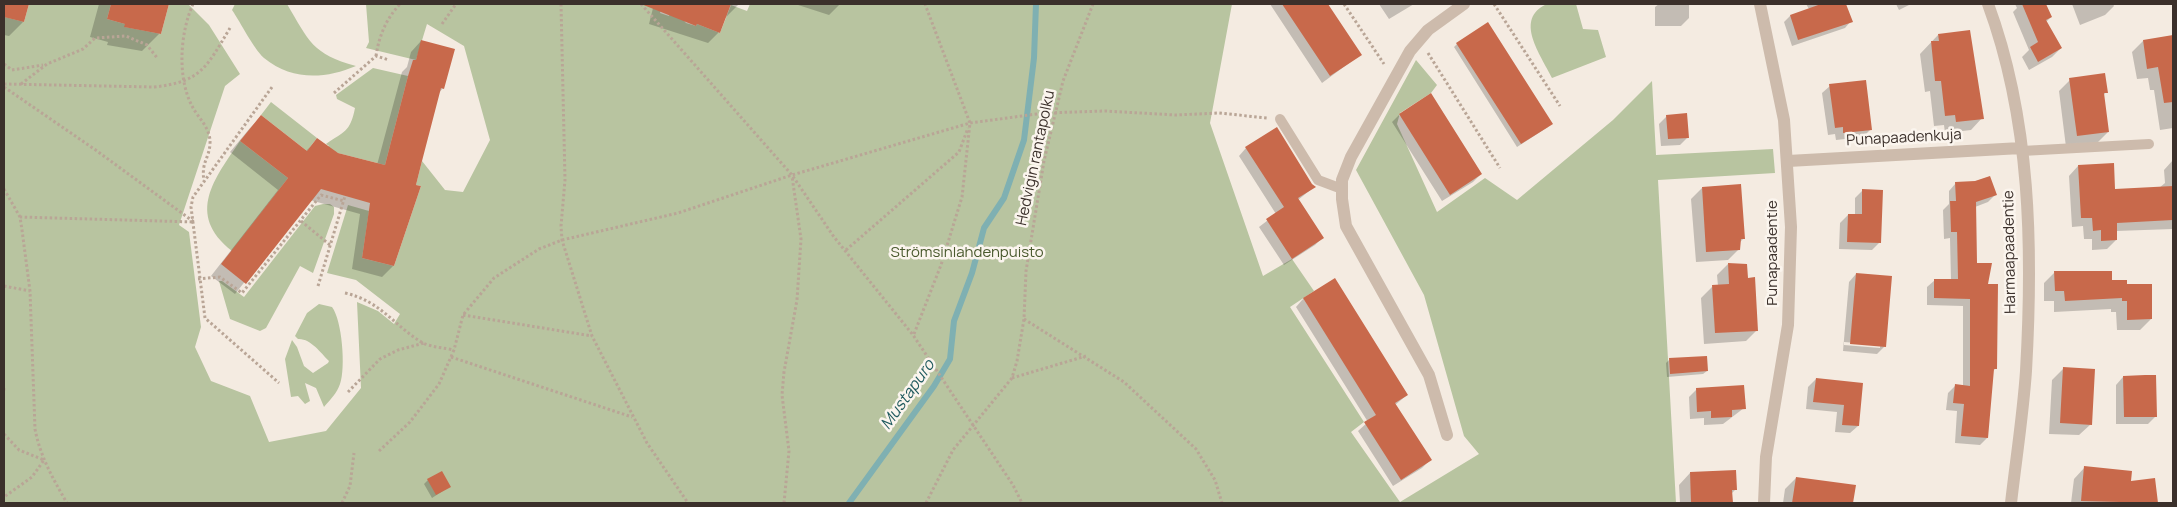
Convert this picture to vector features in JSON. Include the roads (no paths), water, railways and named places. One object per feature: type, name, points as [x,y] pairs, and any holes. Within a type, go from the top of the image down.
[{"type":"street","points":[[1447,434],[1429,375],[1346,226],[1342,180],[1351,157],[1410,51],[1428,30],[1464,4]]},
{"type":"street","name":"Punapaadentie","points":[[1760,4],[1784,120],[1791,228],[1790,307],[1766,458],[1764,503]]},
{"type":"street","name":"Harmaapaadentie","points":[[1988,4],[2005,58],[2021,150],[2028,224],[2026,373],[2012,503]]},
{"type":"street","name":"Punapaadenkuja","points":[[1788,161],[2021,150]]},
{"type":"lane","points":[[1280,119],[1318,180],[1342,189]]},
{"type":"lane","points":[[2021,150],[2149,144]]},
{"type":"waterway","name":"Mustapuro","points":[[849,503],[934,386],[950,359],[954,321],[972,273],[984,228],[1004,198],[1024,140],[1034,58],[1036,4]]},
{"type":"park label","name":"Strömsinlahdenpuisto","points":[[967,253]]}]
